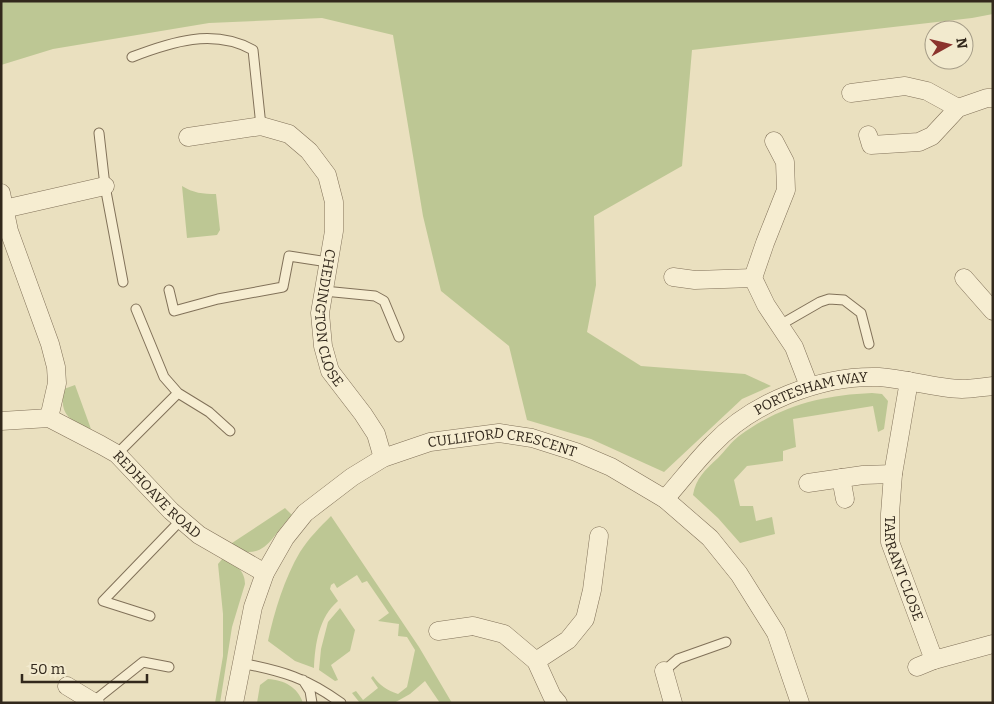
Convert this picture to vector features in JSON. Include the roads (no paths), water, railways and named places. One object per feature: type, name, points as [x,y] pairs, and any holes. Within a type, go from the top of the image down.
[{"type":"street","points":[[851,93],[905,86],[927,91],[958,108]]},
{"type":"street","points":[[868,135],[871,145],[919,142],[932,136],[958,108],[987,98],[993,98]]},
{"type":"street","name":"CHEDINGTON CLOSE","points":[[188,137],[261,126],[288,134],[309,151],[327,175],[334,202],[334,231],[320,313],[323,346],[330,370],[376,434],[383,458]]},
{"type":"street","points":[[774,141],[785,162],[786,190],[753,278],[766,305],[794,347],[809,386]]},
{"type":"street","points":[[1,421],[49,418],[57,383],[56,368],[50,344],[5,233],[2,201],[105,186]]},
{"type":"street","points":[[673,277],[695,280],[753,278]]},
{"type":"street","points":[[964,278],[993,312]]},
{"type":"street","name":"PORTESHAM WAY","points":[[665,499],[714,443],[740,422],[809,386],[850,378],[879,377],[962,389],[993,386]]},
{"type":"street","name":"TARRANT CLOSE","points":[[909,381],[893,474],[890,542],[934,660]]},
{"type":"street","name":"REDHOAVE ROAD","points":[[49,418],[117,454],[171,511],[199,535],[265,573]]},
{"type":"street","name":"CULLIFORD CRESCENT","points":[[234,703],[252,607],[265,573],[285,538],[306,513],[352,477],[383,458],[430,442],[499,433],[532,438],[576,452],[611,467],[665,499],[710,538],[739,574],[776,633],[800,703]]},
{"type":"street","points":[[808,483],[863,475],[893,474]]},
{"type":"street","points":[[842,478],[845,499]]},
{"type":"street","points":[[536,661],[568,640],[585,619],[592,590],[599,536]]},
{"type":"street","points":[[438,631],[474,626],[504,634],[536,661],[552,696],[558,703]]},
{"type":"street","points":[[917,667],[934,660],[993,644]]},
{"type":"street","points":[[664,671],[673,703]]},
{"type":"street","points":[[67,686],[95,702]]},
{"type":"lane","points":[[132,57],[164,44],[183,40],[212,39],[231,41],[244,45],[253,50],[261,126]]},
{"type":"lane","points":[[99,133],[105,186],[122,282]]},
{"type":"lane","points":[[169,290],[174,311],[218,299],[283,286],[289,256],[328,262]]},
{"type":"lane","points":[[324,291],[375,296],[384,301],[399,337]]},
{"type":"lane","points":[[780,325],[820,302],[830,299],[844,300],[861,313],[869,344]]},
{"type":"lane","points":[[136,309],[164,377],[178,393],[209,412],[230,431]]},
{"type":"lane","points":[[117,454],[178,393]]},
{"type":"lane","points":[[150,616],[103,601],[181,520]]},
{"type":"lane","points":[[664,671],[678,659],[726,642]]},
{"type":"lane","points":[[95,702],[143,662],[169,667]]},
{"type":"lane","points":[[241,663],[280,671],[303,680],[320,688],[341,703]]},
{"type":"lane","points":[[303,680],[310,691],[312,703]]}]
